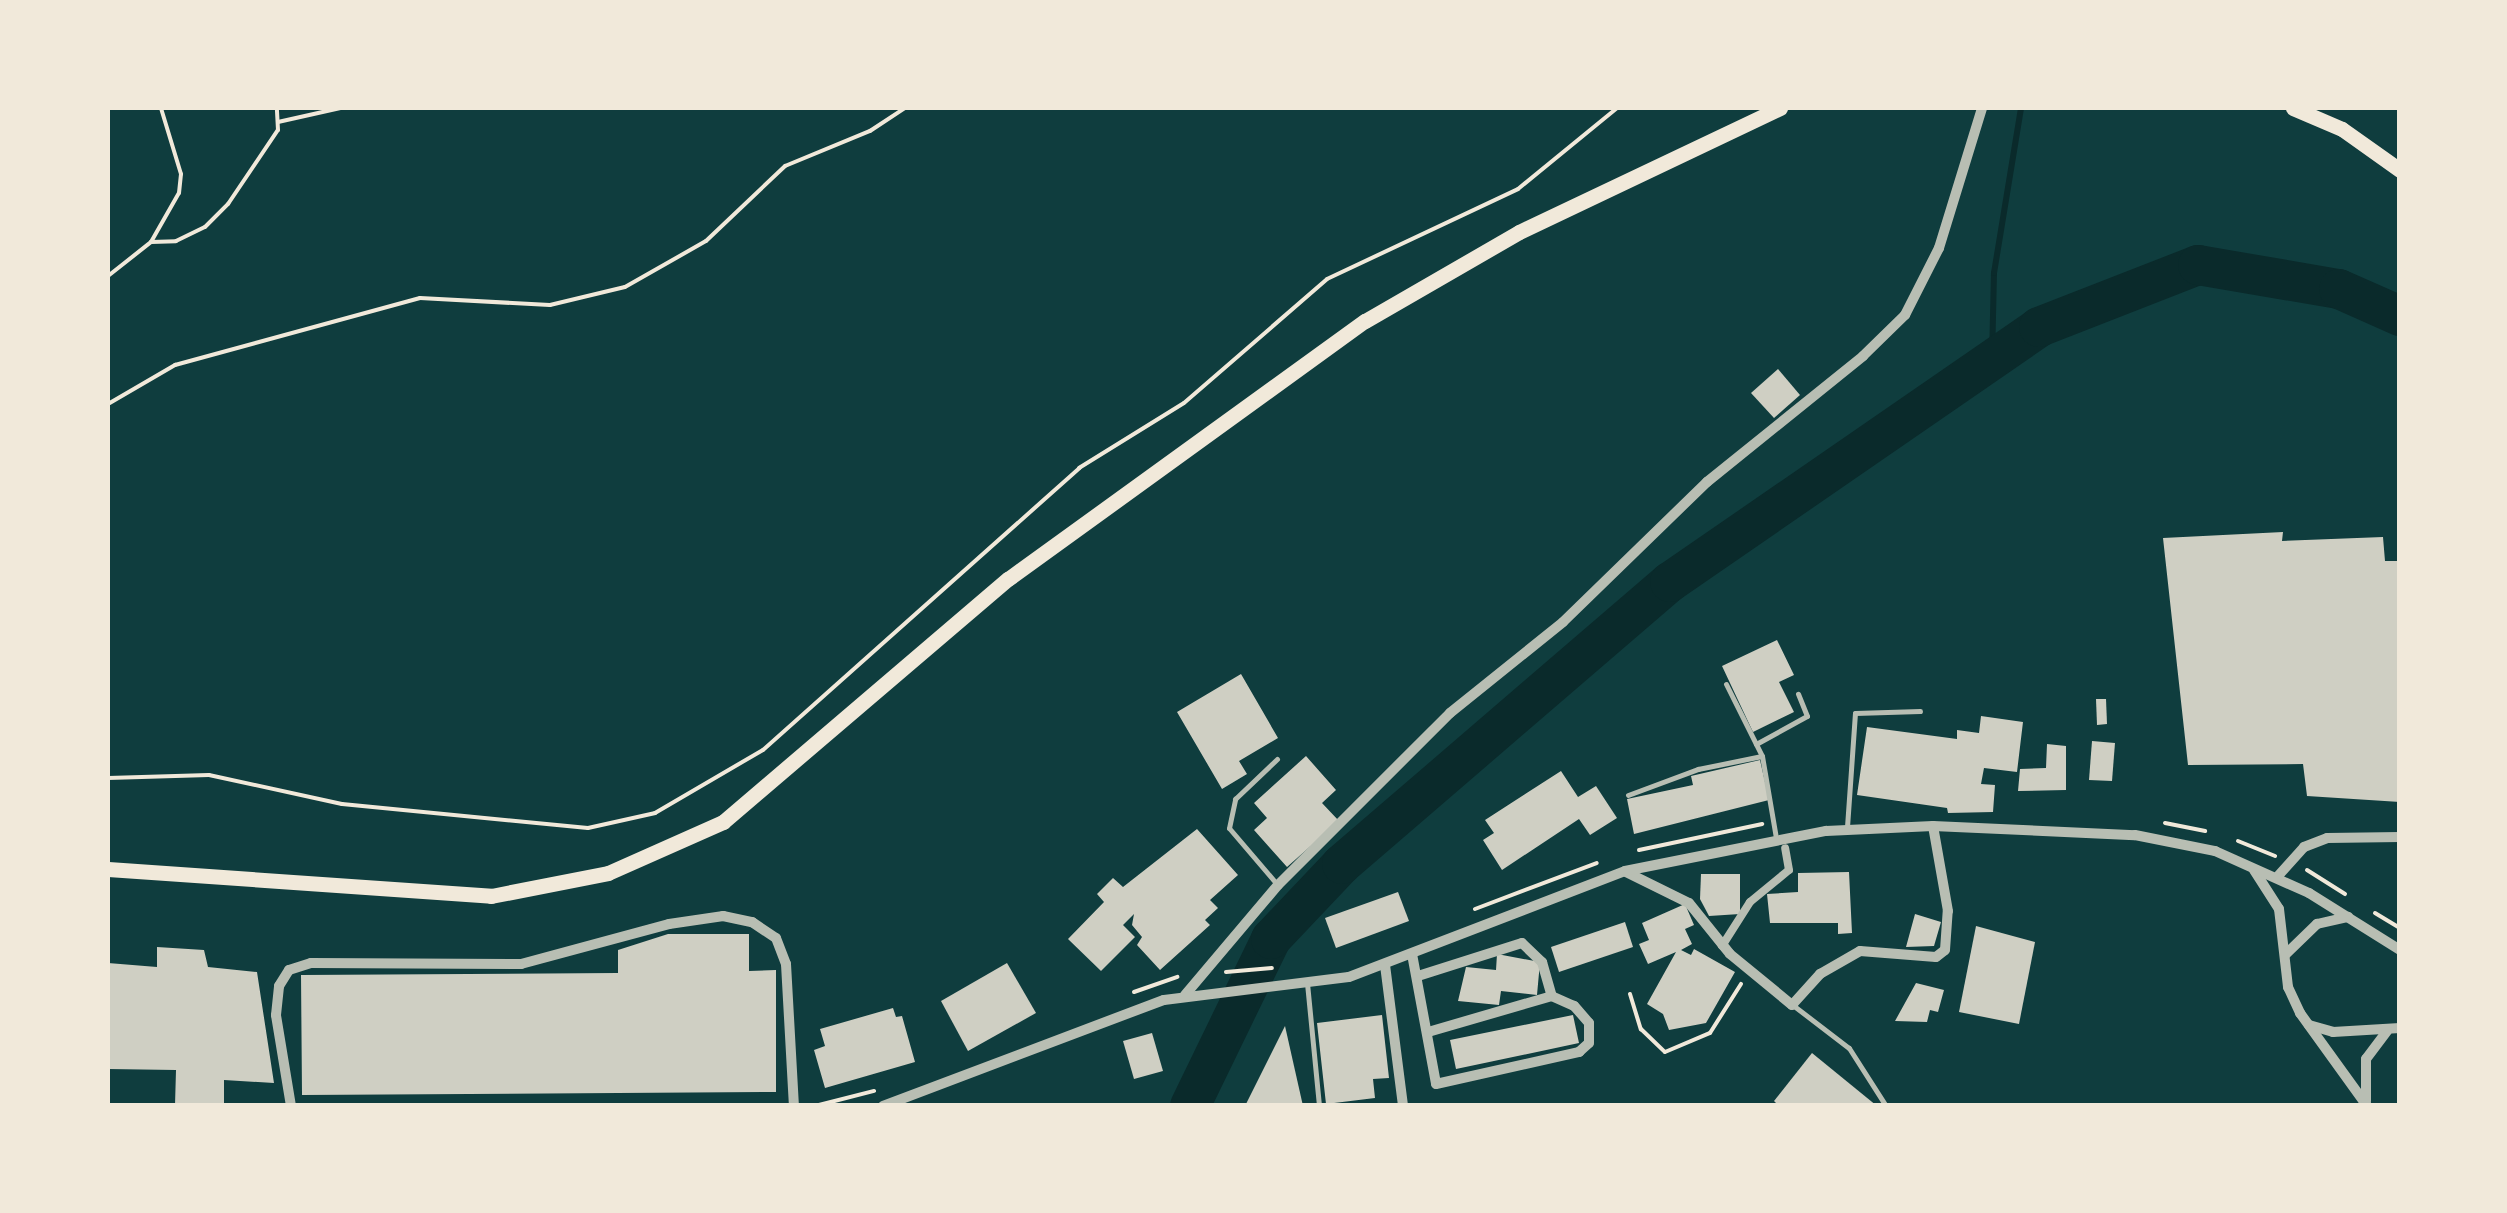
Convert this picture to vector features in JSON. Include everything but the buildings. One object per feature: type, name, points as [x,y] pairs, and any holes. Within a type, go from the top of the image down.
[{"type":"main road","points":[[108,869],[491,896],[608,873],[724,822],[1008,579],[1366,321],[1519,232],[1780,108]]},
{"type":"main road","points":[[2292,108],[2342,128],[2400,170]]},
{"type":"street","points":[[1184,995],[1278,886],[1450,713],[1562,622],[1707,482],[1864,356],[1905,315],[1939,248],[1982,108]]},
{"type":"street","points":[[1625,871],[1689,903],[1748,972],[1792,1005],[1820,974],[1860,951],[1936,957],[1945,950],[1948,912],[1933,826]]},
{"type":"street","points":[[883,1106],[1184,995],[1304,983],[1385,965],[1625,871],[1776,838],[1847,830],[1933,826],[2135,834],[2248,864],[2278,876],[2400,950]]},
{"type":"street","points":[[2278,876],[2304,848],[2326,838],[2400,837]]},
{"type":"street","points":[[1722,946],[1750,902],[1789,870],[1784,848]]},
{"type":"street","points":[[2248,864],[2278,909],[2288,987],[2308,1025],[2367,1105]]},
{"type":"street","points":[[291,1106],[276,1015],[278,986],[289,970],[311,964],[521,964],[669,924],[723,916],[752,922],[776,938],[786,964],[794,1106]]},
{"type":"street","points":[[2284,956],[2317,924],[2348,917]]},
{"type":"street","points":[[1418,976],[1522,943],[1542,962],[1552,996]]},
{"type":"street","points":[[1412,954],[1436,1084],[1579,1052],[1589,1044],[1589,1023],[1574,1006],[1552,996],[1428,1032]]},
{"type":"street","points":[[1385,965],[1403,1106]]},
{"type":"street","points":[[2308,1025],[2394,1029]]},
{"type":"street","points":[[2367,1105],[2366,1059],[2394,1029]]},
{"type":"lane","points":[[1726,684],[1762,756],[1776,838]]},
{"type":"lane","points":[[1756,744],[1807,716],[1798,694]]},
{"type":"lane","points":[[1847,830],[1855,713],[1920,711]]},
{"type":"lane","points":[[1628,795],[1698,769],[1762,756]]},
{"type":"lane","points":[[1277,758],[1236,799],[1230,828],[1278,886]]},
{"type":"lane","points":[[1304,983],[1319,1106]]},
{"type":"lane","points":[[1792,1005],[1849,1048],[1886,1106]]},
{"type":"path","points":[[108,276],[151,242],[168,220],[181,174],[161,108]]},
{"type":"path","points":[[151,242],[176,241],[204,227],[254,170],[278,122],[277,108]]},
{"type":"path","points":[[278,122],[340,108]]},
{"type":"path","points":[[108,404],[174,365],[420,298],[550,305],[625,287],[706,241],[784,166],[870,130],[905,108]]},
{"type":"path","points":[[108,778],[209,776],[342,804],[588,828],[656,813],[763,750],[1080,468],[1184,403],[1326,279],[1518,189],[1616,108]]},
{"type":"path","points":[[1224,972],[1290,967]]},
{"type":"path","points":[[1630,994],[1640,1029],[1656,1048],[1679,1050],[1710,1033],[1748,972]]},
{"type":"waterway","points":[[1992,360],[1994,273],[2021,108]]},
{"type":"waterway","points":[[1190,1106],[1271,939],[1342,864],[1670,582],[2039,327],[2198,265],[2339,289],[2400,316]]}]
